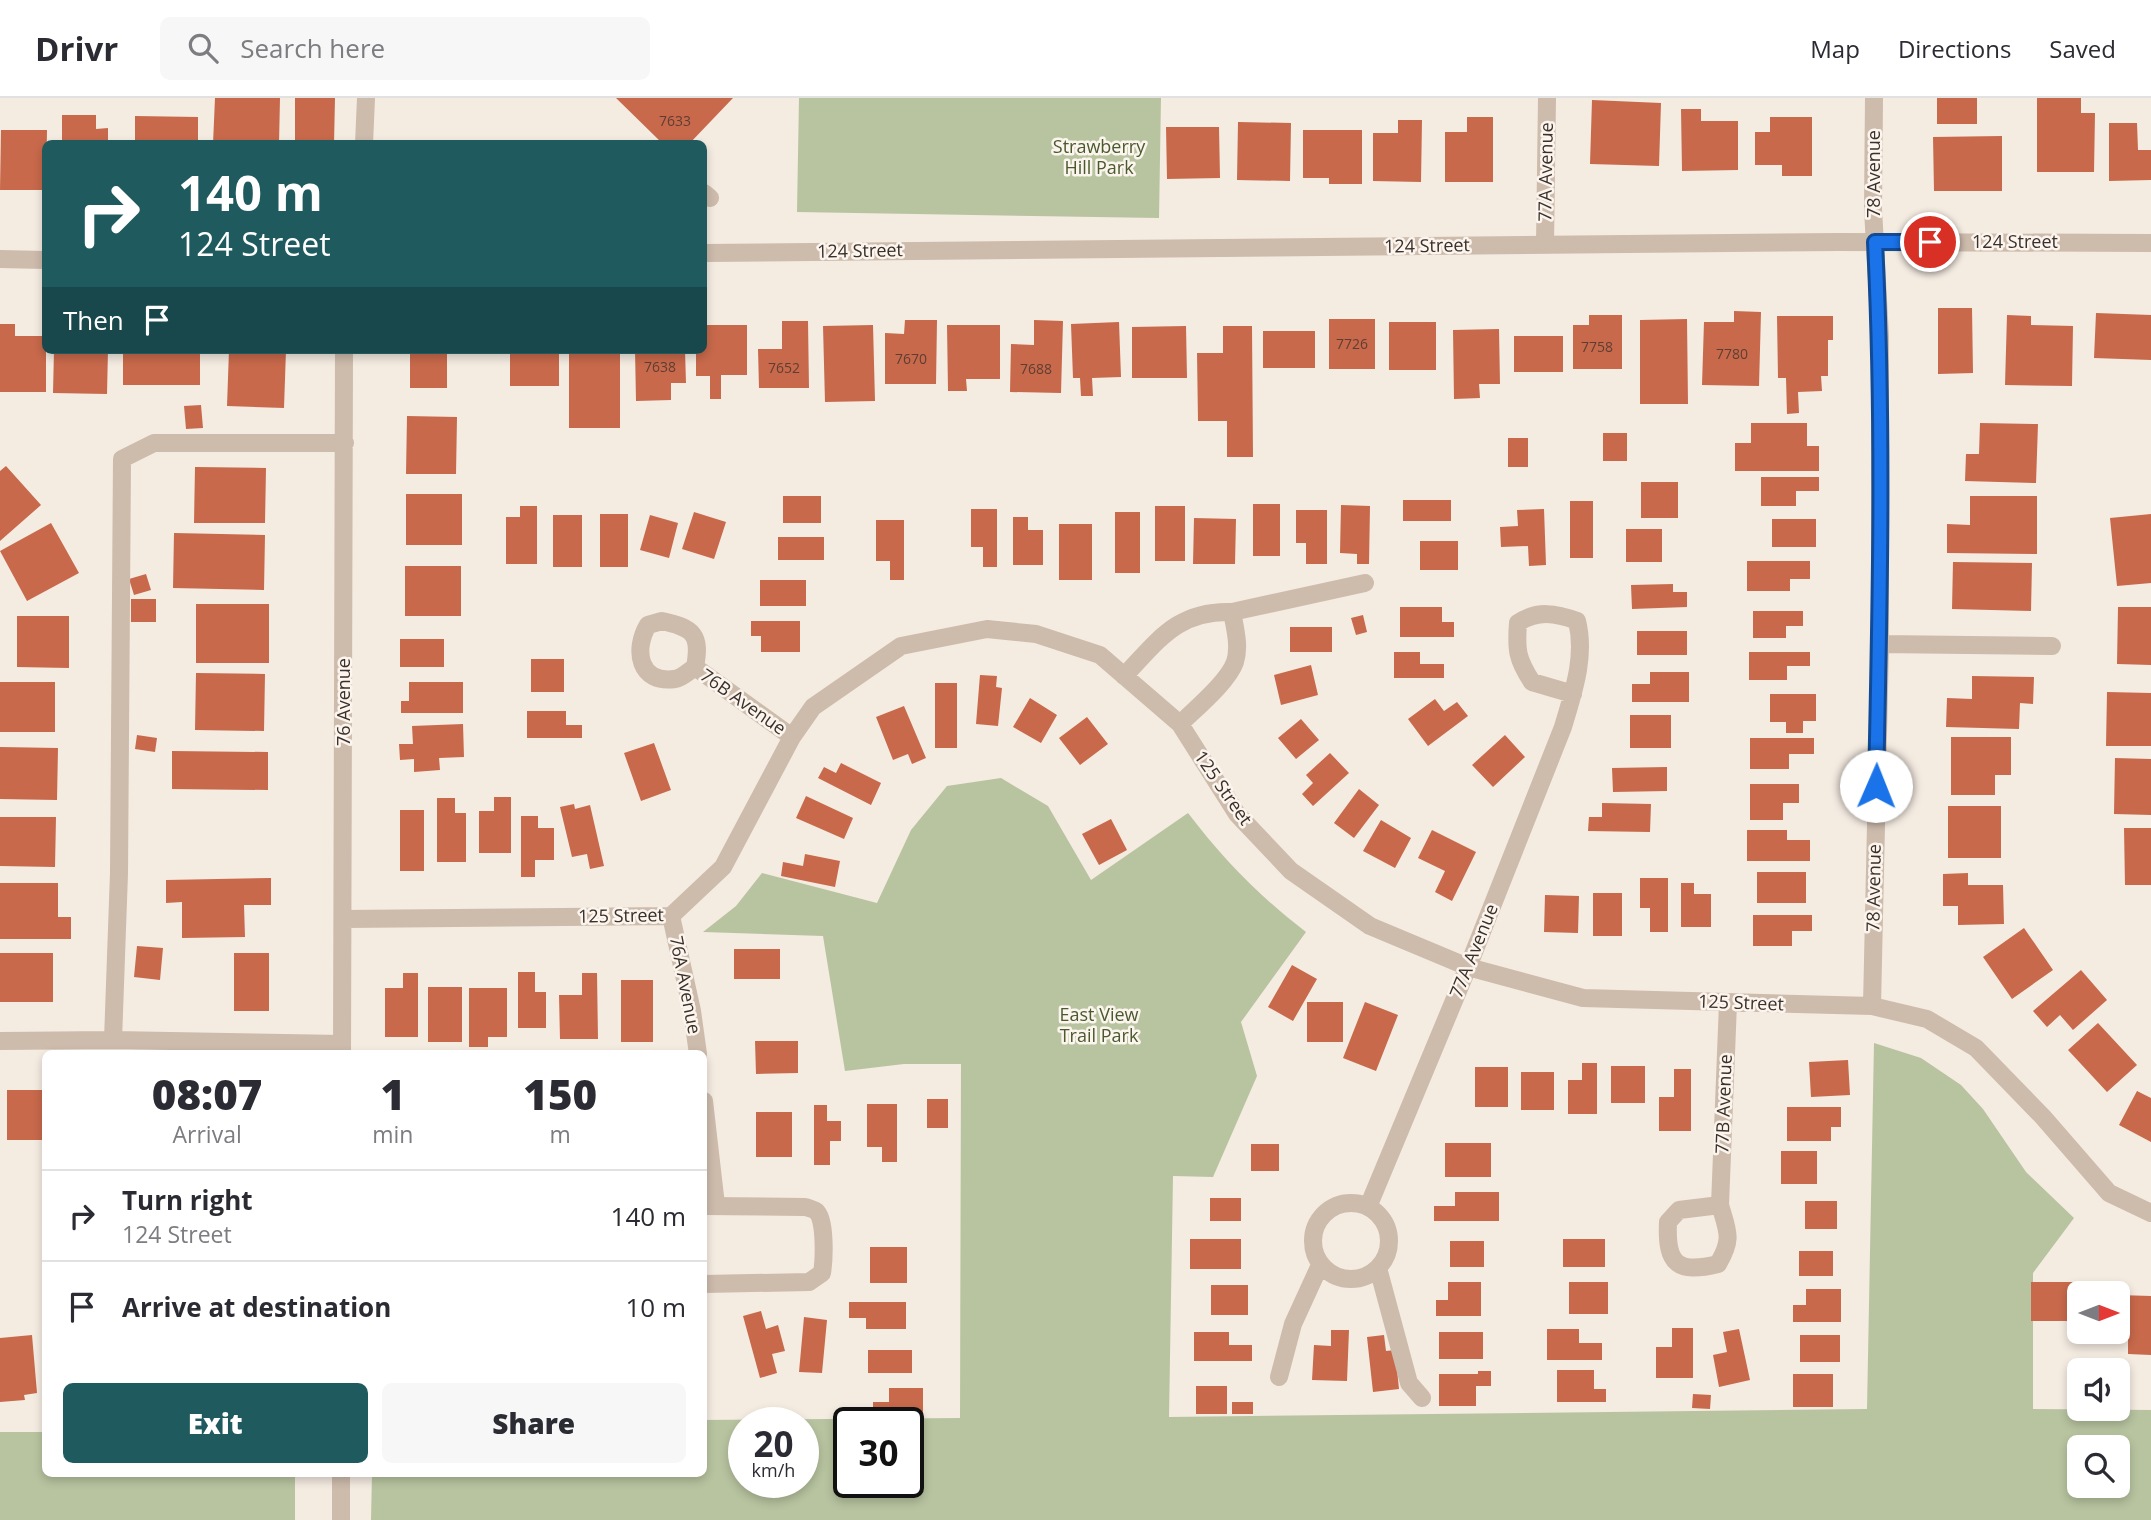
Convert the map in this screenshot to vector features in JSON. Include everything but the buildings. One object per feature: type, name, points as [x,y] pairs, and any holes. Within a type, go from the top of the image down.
[{"type":"street","points":[[363,140],[366,98]]},
{"type":"street","name":"77A Avenue","points":[[1545,245],[1547,98]]},
{"type":"street","name":"78 Avenue","points":[[1872,1006],[1880,644],[1880,337],[1873,209],[1874,98]]},
{"type":"street","name":"124 Street","points":[[707,253],[1875,242],[2151,243]]},
{"type":"street","points":[[0,259],[42,260]]},
{"type":"street","name":"76 Avenue","points":[[342,1049],[344,354]]},
{"type":"street","points":[[113,1040],[119,873],[122,459],[154,443],[345,443]]},
{"type":"street","points":[[1124,676],[1162,634],[1193,617],[1214,612],[1232,612],[1364,583]]},
{"type":"street","points":[[1180,724],[1222,681],[1235,663],[1237,647],[1232,612]]},
{"type":"street","name":"77A Avenue","points":[[1368,1207],[1468,967],[1563,727],[1573,694],[1579,668],[1580,636],[1577,621],[1559,614],[1531,614],[1518,623],[1516,645],[1519,663],[1532,682],[1573,694]]},
{"type":"street","name":"125 Street","points":[[344,919],[671,916],[723,867],[792,737],[814,707],[901,646],[987,629],[1036,634],[1100,655],[1180,724],[1237,814],[1291,871],[1370,926],[1468,967],[1583,998],[1872,1006],[1927,1019],[1976,1048],[2109,1193],[2151,1213]]},
{"type":"street","points":[[1880,644],[2052,646]]},
{"type":"street","name":"76B Avenue","points":[[695,667],[792,737]]},
{"type":"street","name":"76A Avenue","points":[[671,916],[692,1011],[697,1050]]},
{"type":"street","name":"77B Avenue","points":[[1720,1205],[1728,1003]]},
{"type":"street","points":[[0,1041],[113,1040],[342,1049]]},
{"type":"street","points":[[707,1153],[710,1205],[805,1207],[816,1210],[821,1219],[824,1263],[821,1273],[809,1282],[707,1284]]},
{"type":"street","points":[[1343,1203],[1356,1203],[1378,1214],[1389,1235],[1385,1258],[1378,1268],[1355,1279],[1342,1278],[1321,1265],[1312,1240],[1321,1216],[1343,1203]]},
{"type":"street","points":[[1279,1377],[1293,1324],[1321,1265]]},
{"type":"street","points":[[1378,1268],[1409,1383],[1422,1398]]},
{"type":"street","points":[[341,1477],[341,1520]]},
{"type":"green space","name":"Strawberry Hill Park","points":[[799,98],[1161,98],[1159,218],[797,212]]},
{"type":"green space","name":"East View Trail Park","points":[[1001,778],[1048,806],[1091,880],[1188,813],[1243,877],[1306,932],[1241,1022],[1257,1076],[1213,1177],[1173,1176],[1169,1417],[1867,1409],[1874,1043],[1921,1058],[1961,1085],[1983,1109],[2026,1172],[2074,1218],[2033,1273],[2033,1409],[2067,1409],[2067,1421],[2130,1421],[2130,1410],[2151,1410],[2151,1520],[371,1520],[372,1477],[707,1477],[707,1420],[728,1420],[728,1498],[819,1498],[819,1419],[833,1419],[833,1498],[924,1498],[924,1418],[960,1418],[961,1064],[904,1064],[845,1071],[823,936],[703,932],[736,906],[762,873],[877,903],[911,830],[947,786]]},
{"type":"green space","points":[[0,1432],[42,1432],[42,1477],[295,1477],[295,1520],[0,1520]]},
{"type":"route","points":[[1876,786],[1880,644],[1880,337],[1875,242],[1930,242]]}]
